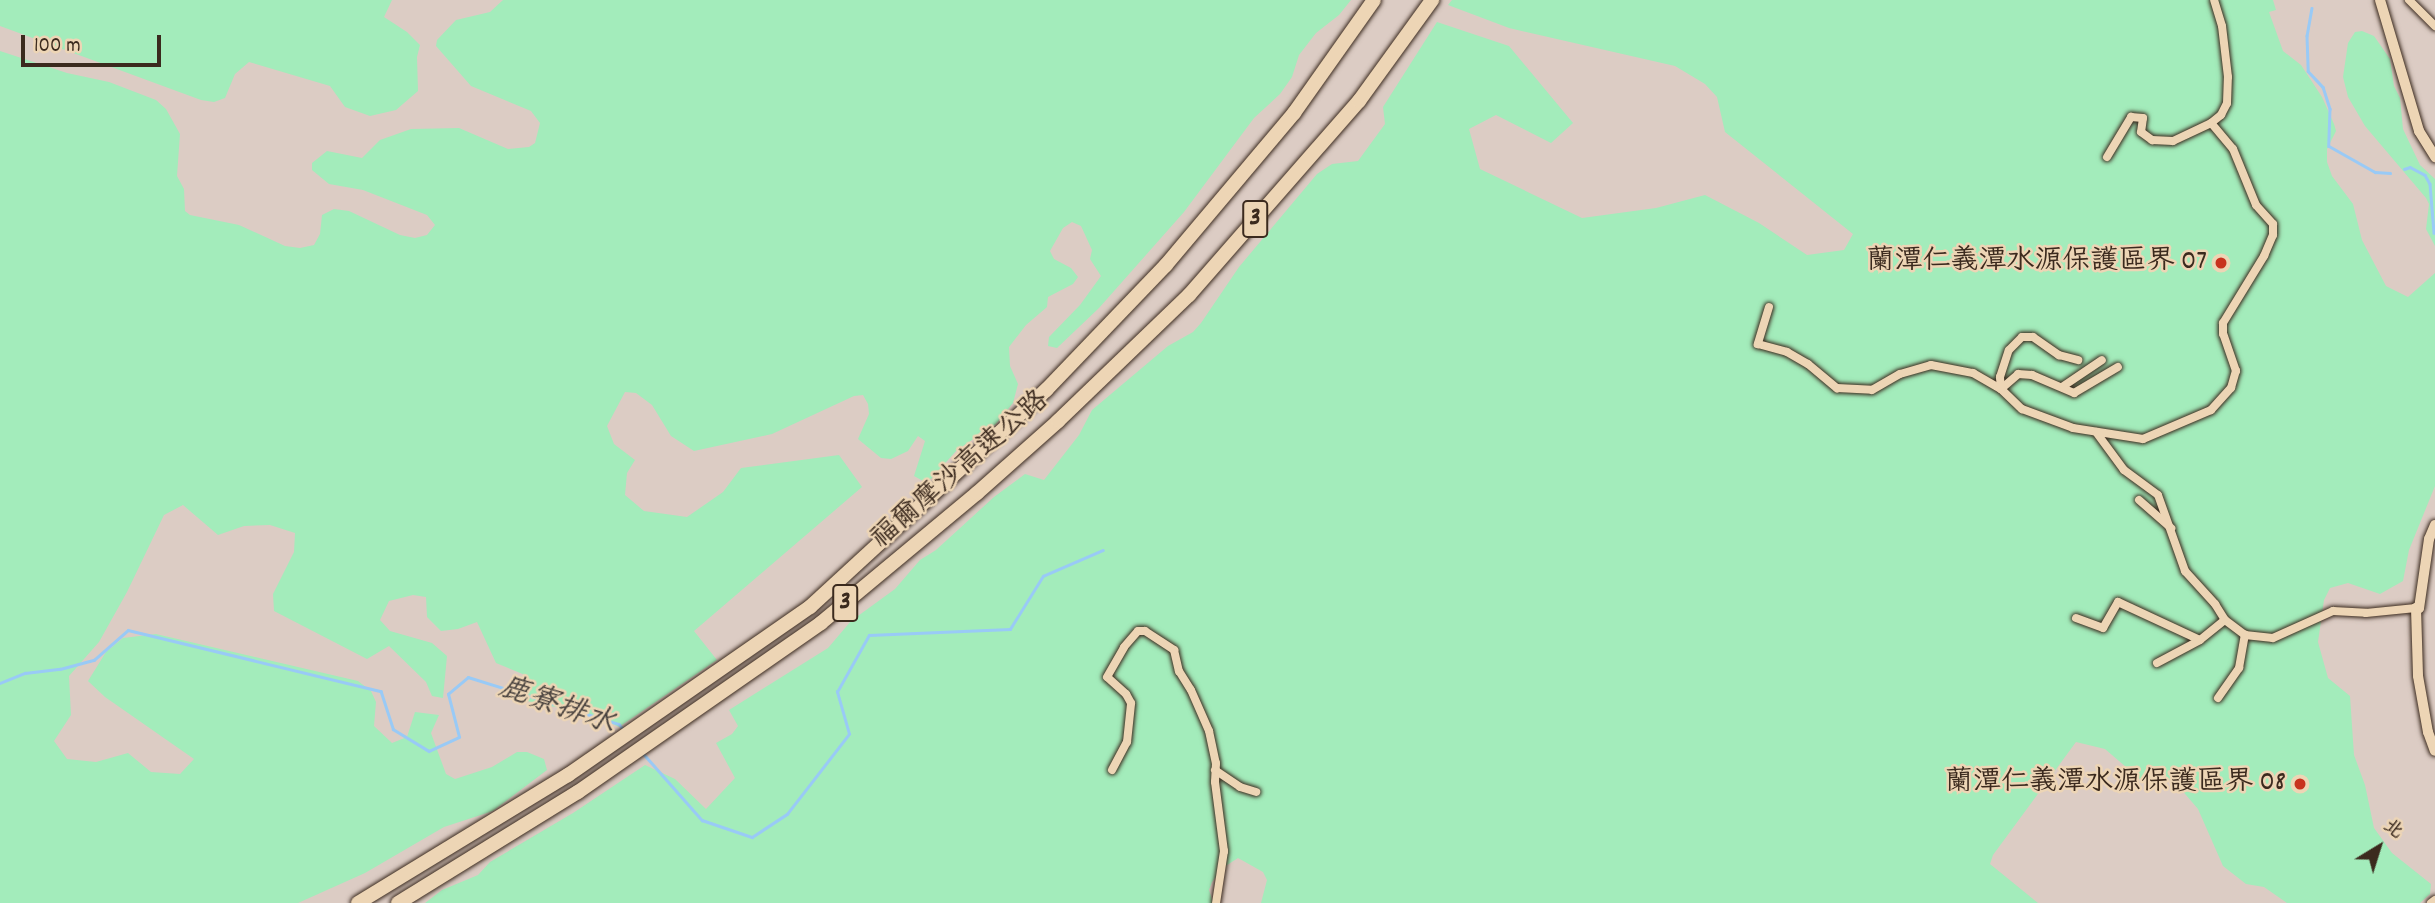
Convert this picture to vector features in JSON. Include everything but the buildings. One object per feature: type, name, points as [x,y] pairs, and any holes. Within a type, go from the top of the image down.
[{"type":"highway","name":"福爾摩沙高速公路","points":[[358,903],[568,775],[810,607],[1046,390],[1166,265],[1294,113],[1374,0]]},
{"type":"highway","name":"福爾摩沙高速公路","points":[[398,903],[578,792],[821,623],[976,493],[1058,421],[1189,295],[1359,101],[1432,0]]},
{"type":"main road","points":[[2380,0],[2419,131],[2435,157]]},
{"type":"main road","points":[[2435,525],[2429,539],[2419,608],[2416,608],[2418,676],[2428,732],[2435,751]]},
{"type":"street","points":[[2107,157],[2131,117],[2143,118],[2141,132],[2152,140],[2173,141],[2211,123],[2221,115],[2227,103],[2228,77],[2222,26],[2214,0]]},
{"type":"street","points":[[2409,0],[2435,26]]},
{"type":"street","points":[[1769,307],[1758,344],[1787,352],[1808,364],[1838,388],[1872,390],[1900,374],[1930,365],[1973,373],[2001,389],[2022,409],[2073,428],[2143,439],[2163,433],[2211,410],[2231,388],[2236,371],[2223,334],[2223,323],[2264,257],[2273,235],[2273,225],[2256,205],[2233,149],[2211,123]]},
{"type":"street","points":[[2001,389],[2000,377],[2010,350],[2022,337],[2033,337],[2059,355],[2078,360]]},
{"type":"street","points":[[2062,387],[2102,360]]},
{"type":"street","points":[[2001,389],[2018,374],[2032,375],[2074,393],[2085,390],[2118,367]]},
{"type":"street","points":[[2096,432],[2123,470],[2158,495],[2173,530],[2185,571],[2215,604],[2225,620],[2245,635],[2273,638],[2333,611],[2366,613],[2416,608]]},
{"type":"street","points":[[2139,500],[2173,530]]},
{"type":"street","points":[[2076,618],[2103,628],[2118,602],[2200,640]]},
{"type":"street","points":[[2157,663],[2200,640],[2225,620]]},
{"type":"street","points":[[1112,770],[1127,742],[1131,719],[1126,694],[1107,677],[1124,647],[1138,631],[1145,631],[1174,650],[1179,671],[1209,730],[1224,851],[1216,903]]},
{"type":"street","points":[[2218,698],[2239,668],[2245,635]]},
{"type":"street","points":[[1216,770],[1240,786],[1256,792]]},
{"type":"green space","points":[[0,0],[392,0],[384,17],[407,32],[420,45],[417,57],[418,91],[396,110],[370,116],[345,107],[330,86],[249,62],[235,74],[225,98],[214,102],[201,100],[0,26]]},
{"type":"green space","points":[[503,0],[1351,0],[1339,15],[1316,33],[1299,55],[1292,77],[1280,94],[1254,118],[1184,212],[1099,308],[1057,348],[1048,346],[1049,337],[1080,305],[1101,276],[1090,259],[1092,250],[1081,226],[1072,222],[1063,228],[1050,251],[1054,259],[1071,268],[1078,277],[1073,284],[1048,297],[1047,307],[1026,325],[1009,347],[1010,366],[1018,384],[1013,403],[996,424],[957,450],[931,479],[923,481],[914,476],[925,441],[918,436],[908,451],[891,459],[881,458],[858,439],[869,414],[863,395],[854,396],[772,434],[694,451],[671,436],[652,405],[636,393],[625,392],[607,426],[614,444],[635,460],[627,473],[625,495],[644,511],[687,517],[723,492],[741,468],[839,455],[862,487],[694,631],[717,660],[619,727],[593,715],[527,701],[517,691],[525,675],[496,663],[477,622],[458,629],[441,631],[427,617],[426,597],[413,595],[389,601],[380,620],[390,631],[432,643],[447,656],[443,698],[432,696],[426,682],[389,646],[367,659],[274,611],[273,594],[294,552],[295,533],[270,525],[244,526],[218,535],[183,505],[164,515],[127,592],[99,642],[69,676],[71,715],[54,741],[67,759],[96,762],[128,753],[151,772],[180,774],[194,759],[105,697],[88,681],[106,652],[123,638],[156,634],[358,681],[371,691],[376,702],[374,726],[392,743],[407,737],[415,712],[439,715],[431,733],[446,774],[455,779],[492,767],[517,752],[527,752],[544,759],[547,770],[493,811],[444,827],[365,873],[298,903],[0,903],[0,51],[67,73],[109,82],[156,100],[166,109],[180,134],[177,176],[184,189],[185,211],[190,215],[239,225],[285,246],[300,248],[314,245],[320,234],[322,215],[334,209],[349,211],[400,235],[415,238],[427,235],[435,225],[427,215],[363,190],[329,184],[312,170],[312,163],[327,151],[362,158],[380,140],[411,129],[459,128],[508,149],[529,147],[535,143],[540,123],[531,111],[471,86],[436,46],[437,40],[456,20],[490,12]]},
{"type":"green space","points":[[1452,0],[2273,0],[2276,10],[2269,12],[2283,51],[2301,65],[2322,97],[2334,124],[2336,131],[2327,149],[2327,162],[2332,176],[2353,204],[2362,240],[2386,286],[2408,297],[2435,273],[2435,486],[2409,550],[2403,581],[2380,594],[2348,583],[2330,588],[2324,600],[2318,642],[2328,678],[2350,696],[2354,755],[2365,785],[2374,828],[2392,853],[2431,884],[2430,894],[2420,903],[2287,903],[2264,887],[2246,884],[2223,866],[2198,809],[2174,781],[2165,779],[2147,785],[2105,749],[2076,742],[1993,855],[1990,864],[2038,903],[1261,903],[1267,880],[1263,872],[1238,858],[1224,867],[1212,882],[1209,890],[1212,899],[1220,903],[425,903],[442,890],[478,875],[490,862],[573,813],[645,765],[675,779],[706,809],[735,778],[716,743],[732,734],[738,726],[729,710],[828,648],[851,621],[895,589],[920,560],[936,550],[994,497],[1025,474],[1044,480],[1079,435],[1092,410],[1168,346],[1193,332],[1239,267],[1317,174],[1332,164],[1358,161],[1385,124],[1383,107],[1437,22],[1509,46],[1573,123],[1551,143],[1496,115],[1469,129],[1480,169],[1582,218],[1656,208],[1705,195],[1759,223],[1807,255],[1844,250],[1853,234],[1725,132],[1717,97],[1705,84],[1675,66],[1509,28],[1448,5]]},
{"type":"green space","points":[[2362,31],[2374,36],[2390,59],[2394,86],[2400,98],[2403,129],[2420,165],[2435,179],[2435,246],[2426,229],[2429,204],[2426,198],[2365,126],[2348,97],[2343,77],[2348,43],[2355,32]]},
{"type":"waterway","points":[[2312,8],[2307,36],[2308,71],[2323,87],[2330,109],[2329,146],[2375,172],[2390,173]]},
{"type":"waterway","points":[[2404,169],[2410,167],[2425,175],[2430,184],[2434,233]]},
{"type":"waterway","name":"鹿寮排水","points":[[642,752],[702,820],[752,837],[787,814],[849,734],[837,692],[869,635],[1010,629],[1043,576],[1103,550]]},
{"type":"waterway","name":"鹿寮排水","points":[[0,683],[25,673],[60,669],[94,660],[128,630],[381,691],[393,729],[429,751],[459,737],[448,694],[468,677],[619,724],[624,730]]},
{"type":"place","name":"蘭潭仁義潭水源保護區界 07","points":[[2221,263]]},
{"type":"place","name":"蘭潭仁義潭水源保護區界 08","points":[[2300,784]]}]
